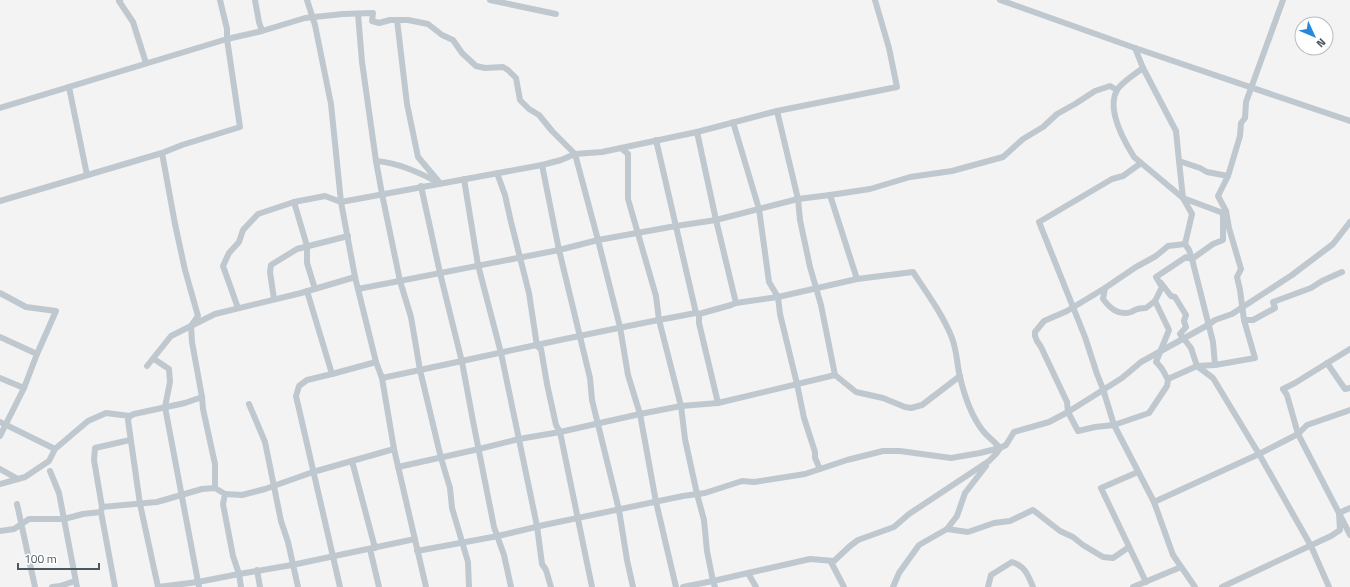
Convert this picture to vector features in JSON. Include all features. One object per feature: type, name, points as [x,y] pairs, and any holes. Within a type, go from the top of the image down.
[{"type":"street","points":[[120,0],[119,1],[133,22],[146,63]]},
{"type":"street","points":[[0,201],[162,153],[182,145],[240,127],[227,39],[227,29],[220,0]]},
{"type":"street","points":[[255,0],[262,31]]},
{"type":"street","points":[[307,0],[313,17],[331,104],[341,202],[355,276],[376,362],[382,378],[394,449],[426,587]]},
{"type":"street","points":[[490,0],[556,14]]},
{"type":"street","points":[[238,308],[223,266],[229,253],[239,242],[243,230],[258,214],[294,202],[325,196],[341,202],[421,186],[542,165],[561,160],[575,154],[594,153],[697,132],[777,111],[896,86],[889,48],[875,0]]},
{"type":"street","points":[[1000,0],[1135,48],[1350,121]]},
{"type":"street","points":[[1168,379],[1197,366],[1215,365],[1255,358],[1244,320],[1237,277],[1241,269],[1225,212],[1218,196],[1228,176],[1240,136],[1241,123],[1244,118],[1246,102],[1282,0]]},
{"type":"street","points":[[0,108],[227,39],[262,31],[305,18],[343,14],[373,14],[372,21],[379,22],[390,20],[414,20],[428,24],[442,35],[454,40],[462,53],[476,66],[485,68],[503,67],[508,70],[516,78],[520,100],[529,109],[539,115],[552,131],[575,154],[620,327],[628,375],[640,414],[656,502],[676,587]]},
{"type":"street","points":[[358,14],[362,62],[382,194],[400,281],[410,317],[420,370],[441,458],[450,488],[452,508],[468,562],[469,587]]},
{"type":"street","points":[[397,20],[407,104],[418,157],[440,183]]},
{"type":"street","points":[[1135,48],[1143,68],[1176,131],[1183,198]]},
{"type":"street","points":[[1143,68],[1117,90],[1113,103],[1115,116],[1134,157],[1183,198],[1192,214],[1185,244],[1192,259],[1212,342],[1215,365]]},
{"type":"street","points":[[358,289],[559,250],[598,240],[716,220],[798,199],[870,189],[910,177],[952,172],[1003,157],[1023,139],[1043,127],[1057,114],[1095,91],[1110,86],[1117,90]]},
{"type":"street","points":[[69,87],[87,175]]},
{"type":"street","points":[[777,111],[798,199],[800,220],[821,305],[835,375],[856,392],[883,398],[904,407],[911,408],[922,405],[960,376]]},
{"type":"street","points":[[733,122],[759,209],[769,282],[778,297],[780,314],[798,384],[804,418],[815,452],[815,458],[820,469]]},
{"type":"street","points":[[697,132],[736,303]]},
{"type":"street","points":[[656,140],[718,403]]},
{"type":"street","points":[[621,148],[628,154],[628,199],[656,296],[659,320],[681,406],[685,439],[704,520],[707,551],[714,584]]},
{"type":"street","points":[[162,153],[185,270],[198,316],[191,326],[192,342],[209,441],[215,464],[215,488]]},
{"type":"street","points":[[376,161],[390,162],[440,183]]},
{"type":"street","points":[[1179,162],[1200,168],[1207,172],[1228,176]]},
{"type":"street","points":[[1141,163],[1122,176],[1112,180],[1039,222],[1074,307],[1114,425],[1154,502],[1173,555],[1195,587]]},
{"type":"street","points":[[542,165],[559,250],[590,378],[592,400],[619,510],[633,587]]},
{"type":"street","points":[[497,173],[505,195],[529,293],[537,346],[541,349],[556,425],[560,432],[592,587]]},
{"type":"street","points":[[464,179],[478,265],[501,354],[537,526],[542,564],[546,570],[551,587]]},
{"type":"street","points":[[421,186],[440,273],[462,362],[472,421],[494,527],[504,555],[511,587]]},
{"type":"street","points":[[830,195],[857,279]]},
{"type":"street","points":[[1183,198],[1225,212]]},
{"type":"street","points":[[294,202],[307,246],[307,264],[315,289]]},
{"type":"street","points":[[1192,259],[1213,244],[1223,240],[1225,212]]},
{"type":"street","points":[[417,551],[498,536],[537,526],[705,493],[742,481],[754,482],[805,474],[883,451],[900,451],[952,458],[1000,448],[1009,442],[1014,432],[1049,422],[1068,412],[1122,378],[1141,362],[1184,339],[1215,320],[1232,314],[1292,275],[1333,244],[1350,222]]},
{"type":"street","points":[[274,299],[270,272],[271,265],[297,249],[348,236]]},
{"type":"street","points":[[1155,301],[1169,330],[1156,362],[1162,368],[1168,379],[1168,386],[1149,413],[1114,425],[1078,430],[1068,412],[1067,402],[1041,347],[1034,336],[1035,332],[1044,321],[1074,307],[1136,267],[1156,256],[1168,246],[1185,244]]},
{"type":"street","points":[[1156,277],[1186,257],[1192,259]]},
{"type":"street","points":[[382,378],[501,354],[620,327],[697,314],[736,303],[778,297],[857,279],[913,272],[944,321],[952,339],[965,393],[976,419],[983,431],[1000,448]]},
{"type":"street","points":[[1244,320],[1253,320],[1275,308],[1273,302],[1311,288],[1342,272]]},
{"type":"street","points":[[147,366],[171,336],[215,314],[315,289],[355,276]]},
{"type":"street","points":[[1105,288],[1103,299],[1113,310],[1119,313],[1131,312],[1138,308],[1146,308],[1155,301],[1162,288],[1156,277]]},
{"type":"street","points":[[1156,277],[1171,296],[1175,297],[1186,315],[1184,321],[1186,327],[1180,334],[1191,348],[1197,366],[1213,378],[1259,454],[1311,546],[1329,587]]},
{"type":"street","points":[[307,291],[332,374]]},
{"type":"street","points":[[0,293],[26,306],[56,312],[37,354],[24,388],[2,423],[0,436]]},
{"type":"street","points":[[0,337],[37,354]]},
{"type":"street","points":[[1350,349],[1328,364],[1283,389],[1287,395],[1298,434],[1350,534]]},
{"type":"street","points":[[154,359],[169,369],[170,382],[165,407],[199,584]]},
{"type":"street","points":[[340,587],[296,396],[299,386],[307,380],[376,362]]},
{"type":"street","points":[[1328,364],[1345,389],[1350,388]]},
{"type":"street","points":[[398,467],[519,439],[560,432],[640,414],[681,406],[718,403],[835,375]]},
{"type":"street","points":[[0,378],[24,388]]},
{"type":"street","points":[[0,484],[25,477],[49,461],[55,450],[88,421],[106,413],[130,416],[185,403],[202,397]]},
{"type":"street","points":[[249,404],[265,442],[298,587]]},
{"type":"street","points":[[1154,502],[1259,454],[1298,434],[1307,425],[1350,410]]},
{"type":"street","points":[[130,416],[128,420],[130,440],[140,504],[158,587],[199,584],[257,570],[333,557],[415,539]]},
{"type":"street","points":[[2,423],[55,450]]},
{"type":"street","points":[[115,587],[101,510],[94,460],[94,448],[130,440]]},
{"type":"street","points":[[892,587],[899,573],[919,545],[947,529],[957,516],[965,493],[1000,448]]},
{"type":"street","points":[[0,531],[14,529],[29,518],[64,519],[101,510],[157,502],[202,489],[215,488],[225,494],[242,495],[274,486],[313,472],[394,449]]},
{"type":"street","points":[[352,461],[373,548],[380,587]]},
{"type":"street","points":[[683,587],[714,584],[748,573],[810,559],[831,562],[837,560],[858,540],[894,527],[909,514],[989,461]]},
{"type":"street","points":[[0,468],[18,479]]},
{"type":"street","points":[[50,471],[59,493],[76,584],[52,587]]},
{"type":"street","points":[[1138,472],[1101,488],[1146,582]]},
{"type":"street","points":[[225,494],[223,504],[233,556],[239,574],[241,587]]},
{"type":"street","points":[[17,504],[35,587]]},
{"type":"street","points":[[1339,513],[1350,508]]},
{"type":"street","points":[[947,529],[968,532],[994,522],[1010,521],[1033,510],[1060,531],[1073,537],[1103,557],[1112,558],[1129,547]]},
{"type":"street","points":[[1222,587],[1331,536],[1340,530],[1339,513]]},
{"type":"street","points":[[831,562],[844,587]]},
{"type":"street","points":[[988,587],[991,575],[1012,562],[1021,565],[1033,587]]},
{"type":"street","points":[[1133,587],[1181,567]]},
{"type":"street","points":[[257,570],[260,587]]},
{"type":"street","points":[[748,573],[756,587]]}]
